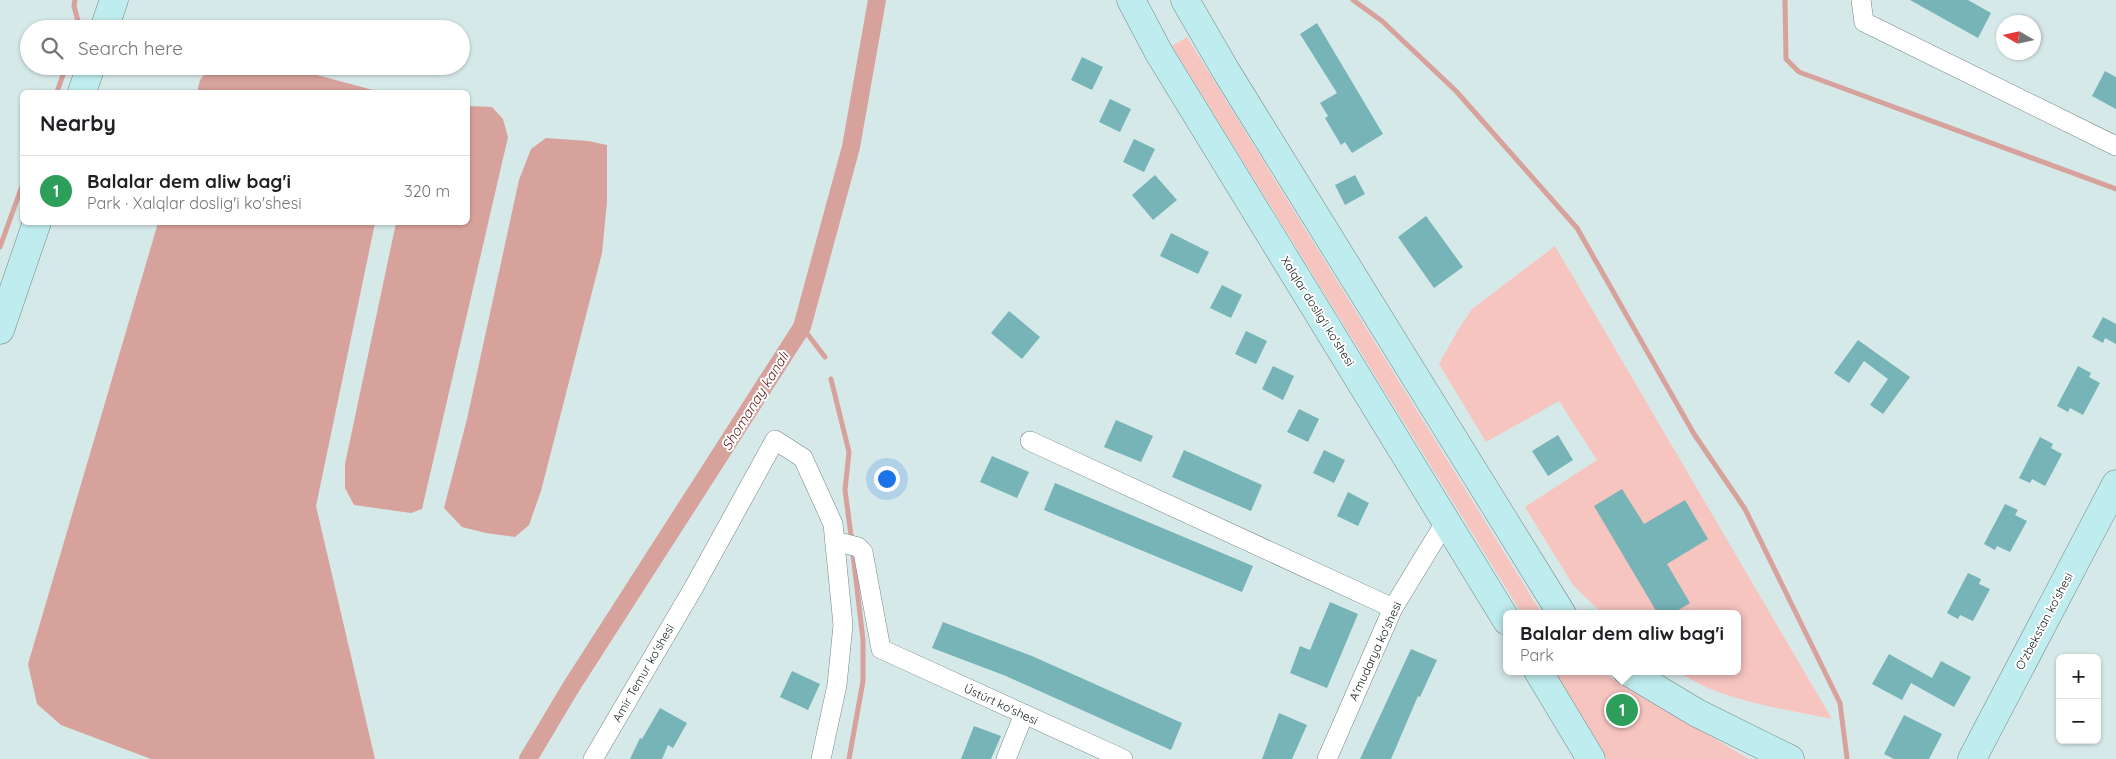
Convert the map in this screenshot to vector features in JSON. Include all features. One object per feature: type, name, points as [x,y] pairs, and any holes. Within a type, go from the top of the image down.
[{"type":"main road","points":[[107,20],[114,0]]},
{"type":"main road","name":"Xalqlar doslig'i ko'shesi","points":[[1132,0],[1159,53],[1503,614]]},
{"type":"main road","points":[[1185,0],[1226,71],[1560,610]]},
{"type":"main road","points":[[83,90],[88,75]]},
{"type":"main road","points":[[0,330],[36,225]]},
{"type":"main road","name":"O'zbekstan ko'shesi","points":[[1972,759],[2116,484]]},
{"type":"main road","points":[[1540,675],[1591,759]]},
{"type":"main road","points":[[1634,675],[1697,713],[1790,759]]},
{"type":"street","points":[[1861,0],[1864,22],[2116,146]]},
{"type":"street","name":"Amir Temur ko'shesi","points":[[593,759],[694,587],[775,440],[802,458],[833,524],[835,541]]},
{"type":"street","points":[[1030,441],[1393,608]]},
{"type":"street","name":"A'mudarya ko'shesi","points":[[1327,759],[1393,608],[1446,521]]},
{"type":"street","points":[[821,759],[838,685],[842,625],[835,541]]},
{"type":"street","name":"Ústúrt ko'shesi","points":[[835,541],[858,547],[863,552],[881,649],[1122,759]]},
{"type":"street","points":[[1006,759],[1024,714]]},
{"type":"shaded area","points":[[1187,37],[1540,610],[1520,610],[1172,46]]},
{"type":"shaded area","points":[[204,75],[317,75],[373,90],[198,90]]},
{"type":"shaded area","points":[[470,106],[492,107],[503,119],[508,137],[422,509],[411,513],[354,505],[345,488],[345,464],[396,225],[470,225]]},
{"type":"shaded area","points":[[546,138],[588,141],[607,145],[607,202],[602,253],[541,491],[529,525],[515,537],[462,527],[444,508],[467,419],[519,180],[531,149]]},
{"type":"shaded area","points":[[157,225],[375,225],[316,506],[375,759],[151,759],[61,725],[37,704],[28,664]]},
{"type":"shaded area","points":[[1555,246],[1832,719],[1772,707],[1731,696],[1712,690],[1684,675],[1741,675],[1741,610],[1599,610],[1573,585],[1525,507],[1597,460],[1559,401],[1486,442],[1439,364],[1472,309]]},
{"type":"shaded area","points":[[1556,675],[1607,675],[1749,759],[1607,759]]},
{"type":"building","points":[[1910,0],[1968,0],[1991,13],[1978,38]]},
{"type":"building","points":[[1317,23],[1383,134],[1352,153],[1345,142],[1341,145],[1325,118],[1328,116],[1320,103],[1337,93],[1300,34]]},
{"type":"building","points":[[1082,57],[1103,67],[1092,90],[1071,80]]},
{"type":"building","points":[[2105,71],[2116,77],[2116,109],[2092,96]]},
{"type":"building","points":[[1110,99],[1131,109],[1120,132],[1099,122]]},
{"type":"building","points":[[1134,139],[1155,149],[1144,172],[1123,162]]},
{"type":"building","points":[[1155,175],[1177,200],[1153,220],[1132,195]]},
{"type":"building","points":[[1355,175],[1365,194],[1345,205],[1335,185]]},
{"type":"building","points":[[1426,216],[1463,267],[1434,288],[1398,237]]},
{"type":"building","points":[[1171,233],[1209,252],[1198,274],[1160,256]]},
{"type":"building","points":[[1222,285],[1242,295],[1231,318],[1210,308]]},
{"type":"building","points":[[1009,311],[1040,337],[1022,359],[991,333]]},
{"type":"building","points":[[2103,317],[2116,324],[2116,344],[2105,338],[2103,343],[2092,337]]},
{"type":"building","points":[[1246,331],[1267,341],[1256,364],[1235,354]]},
{"type":"building","points":[[1858,340],[1910,377],[1883,414],[1870,405],[1888,379],[1864,361],[1849,383],[1834,373]]},
{"type":"building","points":[[1273,366],[1294,376],[1283,400],[1262,389]]},
{"type":"building","points":[[2078,366],[2091,373],[2089,377],[2100,383],[2083,415],[2070,408],[2068,412],[2057,406]]},
{"type":"building","points":[[1299,409],[1319,419],[1308,442],[1287,432]]},
{"type":"building","points":[[1116,420],[1153,436],[1141,462],[1104,447]]},
{"type":"building","points":[[1558,435],[1573,460],[1548,476],[1532,451]]},
{"type":"building","points":[[2040,437],[2053,444],[2051,448],[2062,454],[2045,486],[2032,479],[2030,483],[2019,478]]},
{"type":"building","points":[[1184,450],[1262,485],[1251,511],[1172,477]]},
{"type":"building","points":[[1324,450],[1345,460],[1334,483],[1313,473]]},
{"type":"building","points":[[992,456],[1029,472],[1017,498],[980,482]]},
{"type":"building","points":[[1055,483],[1253,566],[1242,592],[1044,510]]},
{"type":"building","points":[[1622,489],[1644,524],[1685,500],[1708,539],[1667,564],[1690,603],[1679,610],[1656,610],[1594,506]]},
{"type":"building","points":[[1348,492],[1369,503],[1358,526],[1337,516]]},
{"type":"building","points":[[2005,504],[2018,510],[2015,515],[2027,521],[2010,552],[1997,546],[1995,550],[1984,544]]},
{"type":"building","points":[[1968,573],[1981,579],[1979,584],[1990,589],[1973,621],[1960,615],[1958,619],[1947,613]]},
{"type":"building","points":[[1330,602],[1358,614],[1327,688],[1290,673],[1300,646],[1310,650]]},
{"type":"building","points":[[943,622],[1032,656],[1182,723],[1171,750],[1006,676],[932,648]]},
{"type":"building","points":[[1411,649],[1437,660],[1420,697],[1418,696],[1391,759],[1360,759]]},
{"type":"building","points":[[1889,654],[1932,678],[1941,661],[1971,677],[1954,707],[1911,683],[1902,700],[1872,684]]},
{"type":"building","points":[[792,671],[820,684],[808,710],[780,697]]},
{"type":"building","points":[[660,708],[687,723],[673,748],[668,745],[662,759],[630,759],[640,738],[642,739]]},
{"type":"building","points":[[1279,713],[1307,725],[1292,759],[1262,759]]},
{"type":"building","points":[[1904,715],[1942,734],[1929,759],[1894,759],[1884,754]]},
{"type":"building","points":[[974,726],[1001,736],[991,759],[961,759]]},
{"type":"waterway","points":[[75,0],[74,6],[78,20]]},
{"type":"waterway","name":"Shomanay kanalı","points":[[528,759],[571,687],[802,327],[851,147],[877,0]]},
{"type":"waterway","points":[[1353,0],[1382,21],[1456,91],[1577,228],[1694,434],[1745,509],[1840,703],[1847,758]]},
{"type":"waterway","points":[[1785,0],[1786,59],[1799,72],[2116,189]]},
{"type":"waterway","points":[[58,90],[63,75]]},
{"type":"waterway","points":[[0,247],[20,192]]},
{"type":"waterway","points":[[802,327],[825,357]]},
{"type":"waterway","points":[[831,379],[849,452],[845,490],[851,535]]},
{"type":"waterway","points":[[849,759],[863,681],[863,640],[853,554]]},
{"type":"place","name":"Balalar dem aliw bag'i","points":[[1622,710]]}]
